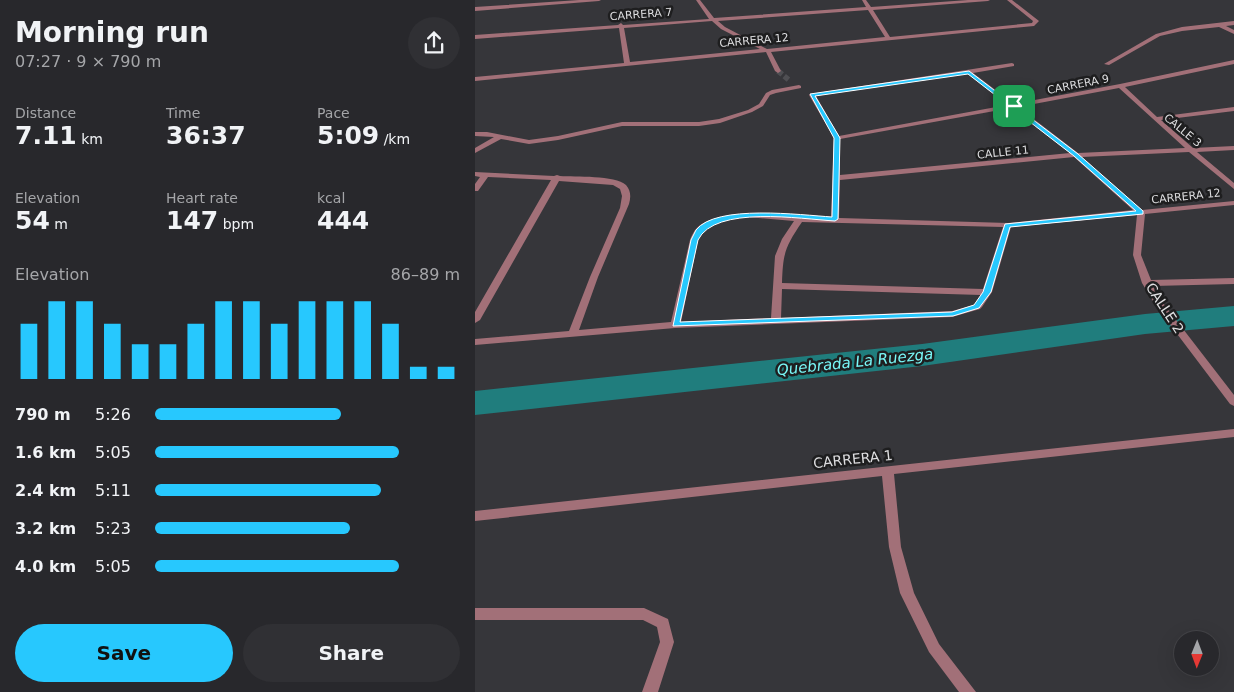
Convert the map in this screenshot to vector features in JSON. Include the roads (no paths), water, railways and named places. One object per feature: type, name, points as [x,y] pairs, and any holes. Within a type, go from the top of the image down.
[{"type":"street","points":[[475,9],[599,0]]},
{"type":"street","points":[[698,0],[712,19],[723,28],[768,51],[777,71]]},
{"type":"street","points":[[864,0],[888,38]]},
{"type":"street","name":"CARRERA 7","points":[[475,36],[988,0]]},
{"type":"street","name":"CARRERA 12","points":[[475,79],[1034,24],[1036,22],[1009,0]]},
{"type":"street","points":[[1107,64],[1145,41],[1164,33],[1182,28],[1234,23]]},
{"type":"street","points":[[621,25],[627,64]]},
{"type":"street","points":[[1220,25],[1234,32]]},
{"type":"street","name":"CARRERA 9","points":[[837,138],[1120,86],[1234,62]]},
{"type":"street","points":[[812,95],[1012,65]]},
{"type":"street","points":[[969,72],[1076,155],[1141,212]]},
{"type":"street","points":[[789,80],[812,95],[837,138],[835,219]]},
{"type":"street","name":"CALLE 3","points":[[1120,86],[1234,187]]},
{"type":"street","points":[[475,134],[487,134],[529,142],[558,138],[622,124],[699,124],[721,121],[761,105],[769,94],[774,91],[799,87]]},
{"type":"street","points":[[1155,119],[1234,109]]},
{"type":"street","points":[[475,151],[499,137]]},
{"type":"street","name":"CALLE 11","points":[[835,178],[1076,155],[1234,148]]},
{"type":"street","points":[[475,174],[557,177],[617,183],[625,188],[627,195],[621,216],[593,278],[573,333]]},
{"type":"street","points":[[475,189],[486,174]]},
{"type":"street","points":[[475,320],[557,177]]},
{"type":"street","name":"CARRERA 12","points":[[675,325],[694,240],[699,230],[718,220],[747,214],[799,219],[1008,225],[1234,202]]},
{"type":"street","name":"CALLE 2","points":[[1141,212],[1137,255],[1147,283],[1159,304],[1234,402]]},
{"type":"street","points":[[776,321],[779,256],[786,238],[799,219]]},
{"type":"street","points":[[475,342],[675,325],[953,314],[977,307],[987,292],[1008,225]]},
{"type":"street","points":[[1147,283],[1234,281]]},
{"type":"street","points":[[778,286],[987,292]]},
{"type":"street","name":"CARRERA 1","points":[[475,516],[1234,433]]},
{"type":"street","points":[[888,471],[895,547],[907,593],[934,648],[968,692]]},
{"type":"street","points":[[475,614],[644,614],[663,623],[667,642],[650,692]]},
{"type":"waterway","name":"Quebrada La Ruezga","points":[[475,403],[922,355],[1145,324],[1234,316]]},
{"type":"tunnel","points":[[778,71],[789,80]]}]
